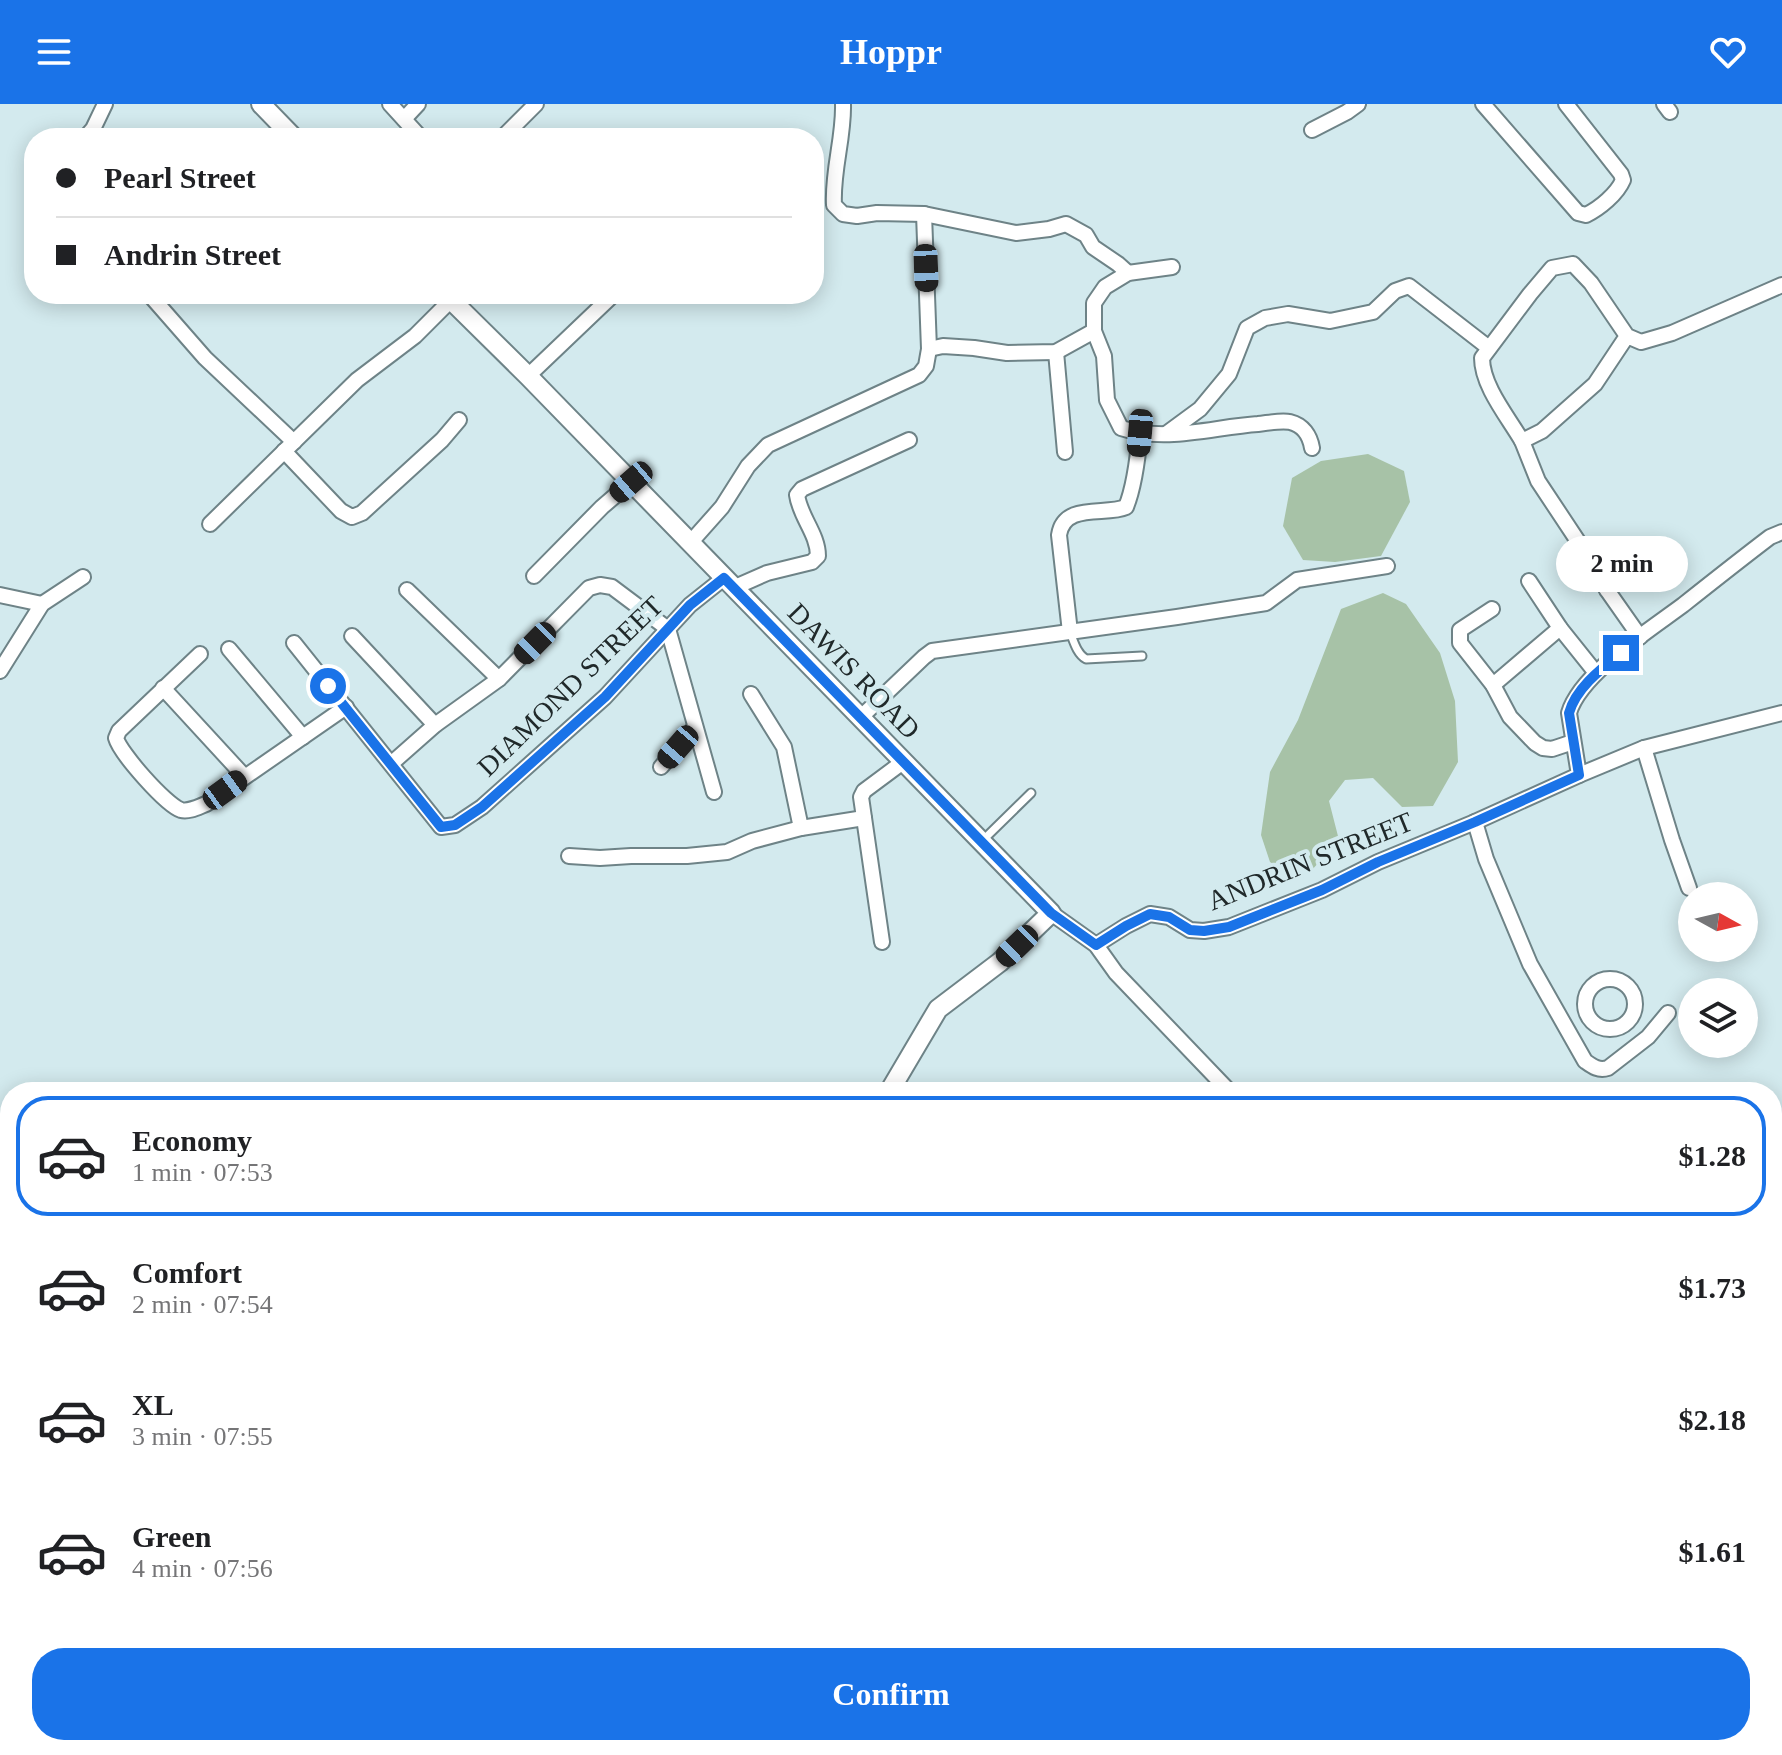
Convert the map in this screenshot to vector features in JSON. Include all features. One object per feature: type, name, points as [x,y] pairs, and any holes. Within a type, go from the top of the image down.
[{"type":"street","points":[[93,128],[105,104]]},
{"type":"street","points":[[390,104],[412,128]]},
{"type":"street","points":[[404,119],[418,104]]},
{"type":"street","points":[[512,128],[536,104]]},
{"type":"street","points":[[1312,130],[1358,104]]},
{"type":"street","points":[[1483,104],[1578,213],[1586,215],[1620,188],[1623,180],[1566,104]]},
{"type":"street","points":[[270,107],[286,128]]},
{"type":"street","points":[[841,107],[833,192],[834,205],[843,214],[924,214],[1016,233],[1066,224],[1086,235],[1093,247],[1128,273]]},
{"type":"street","points":[[690,543],[722,507],[748,466],[768,445],[919,375],[926,366],[929,349],[924,214]]},
{"type":"street","points":[[1640,637],[1538,481],[1522,441],[1485,378],[1482,358],[1552,268],[1573,264],[1591,283],[1627,336],[1641,342],[1672,333],[1782,285]]},
{"type":"street","points":[[1172,267],[1128,273],[1105,287],[1094,303],[1094,331],[1104,356],[1107,400],[1121,428],[1140,433],[1188,434],[1239,425],[1289,421],[1310,437],[1312,448]]},
{"type":"street","points":[[1166,434],[1200,409],[1229,374],[1247,328],[1265,318],[1288,314],[1330,321],[1373,312],[1395,291],[1409,286],[1489,348]]},
{"type":"street","points":[[158,304],[289,447],[341,511],[352,517],[362,513],[442,440],[459,420]]},
{"type":"street","points":[[210,524],[357,380],[415,336],[442,304]]},
{"type":"street","name":"DAWIS ROAD","points":[[455,304],[1051,913]]},
{"type":"street","points":[[528,376],[604,304]]},
{"type":"street","points":[[929,349],[943,346],[1007,353],[1056,352],[1094,331]]},
{"type":"street","points":[[1522,441],[1542,431],[1595,384],[1627,336]]},
{"type":"street","points":[[1056,352],[1065,452]]},
{"type":"street","points":[[1070,632],[1060,528],[1066,520],[1089,511],[1126,507],[1138,458],[1140,433]]},
{"type":"street","name":"DIAMOND STREET","points":[[392,763],[441,827],[455,825],[482,807],[605,697],[690,605],[728,583],[812,562],[818,556],[818,546],[798,505],[797,495],[802,489],[909,440]]},
{"type":"street","points":[[534,576],[631,482]]},
{"type":"street","points":[[1579,775],[1569,713],[1572,703],[1596,673],[1770,537],[1782,532]]},
{"type":"street","points":[[1607,590],[1664,546]]},
{"type":"street","points":[[860,718],[932,651],[1266,603],[1297,580],[1387,566]]},
{"type":"street","points":[[0,671],[42,604],[83,577]]},
{"type":"street","points":[[1529,581],[1560,628],[1596,673]]},
{"type":"street","points":[[294,643],[392,763],[435,725],[499,679],[589,588],[600,585],[612,587],[668,629],[714,792]]},
{"type":"street","points":[[407,590],[499,679]]},
{"type":"street","points":[[0,595],[42,604]]},
{"type":"street","points":[[1492,609],[1460,630],[1460,643],[1493,685],[1510,717],[1535,743],[1552,749],[1573,742]]},
{"type":"street","points":[[1493,685],[1560,628]]},
{"type":"street","points":[[352,636],[435,725]]},
{"type":"street","points":[[229,649],[303,737]]},
{"type":"street","points":[[200,654],[119,731],[116,738],[125,757],[171,804],[185,811],[206,804],[346,707]]},
{"type":"street","points":[[163,688],[244,776]]},
{"type":"street","points":[[751,694],[784,747],[801,828]]},
{"type":"street","name":"ANDRIN STREET","points":[[1096,945],[1150,914],[1169,917],[1190,930],[1229,927],[1322,890],[1378,862],[1644,748],[1782,713]]},
{"type":"street","points":[[661,767],[695,727]]},
{"type":"street","points":[[1644,748],[1687,882]]},
{"type":"street","points":[[882,942],[861,797],[864,791],[903,762]]},
{"type":"street","points":[[569,856],[687,856],[727,852],[752,841],[801,828],[864,818]]},
{"type":"street","points":[[1475,822],[1486,859],[1530,964],[1585,1061],[1594,1067],[1608,1068],[1648,1037],[1668,1013]]},
{"type":"street","points":[[895,1082],[938,1009],[1000,962],[1051,913],[1096,945],[1116,973],[1220,1082]]},
{"type":"street","points":[[1564,1024],[1588,1015]]},
{"type":"lane","points":[[1070,632],[1076,649],[1086,659],[1142,656]]},
{"type":"lane","points":[[981,842],[1031,793]]},
{"type":"green space","points":[[1368,454],[1404,471],[1410,502],[1381,556],[1335,562],[1303,560],[1283,526],[1292,478],[1321,461]]},
{"type":"green space","points":[[1383,593],[1406,604],[1440,653],[1455,701],[1458,762],[1433,806],[1402,807],[1373,778],[1345,780],[1329,801],[1339,840],[1311,871],[1289,875],[1270,862],[1261,835],[1270,772],[1298,720],[1341,609]]},
{"type":"route","points":[[328,686],[441,827],[455,825],[482,807],[605,697],[690,605],[724,578],[1051,913],[1096,945],[1150,914],[1169,917],[1190,930],[1229,927],[1322,890],[1378,862],[1579,775],[1569,713],[1572,703],[1596,673],[1621,653]]}]
